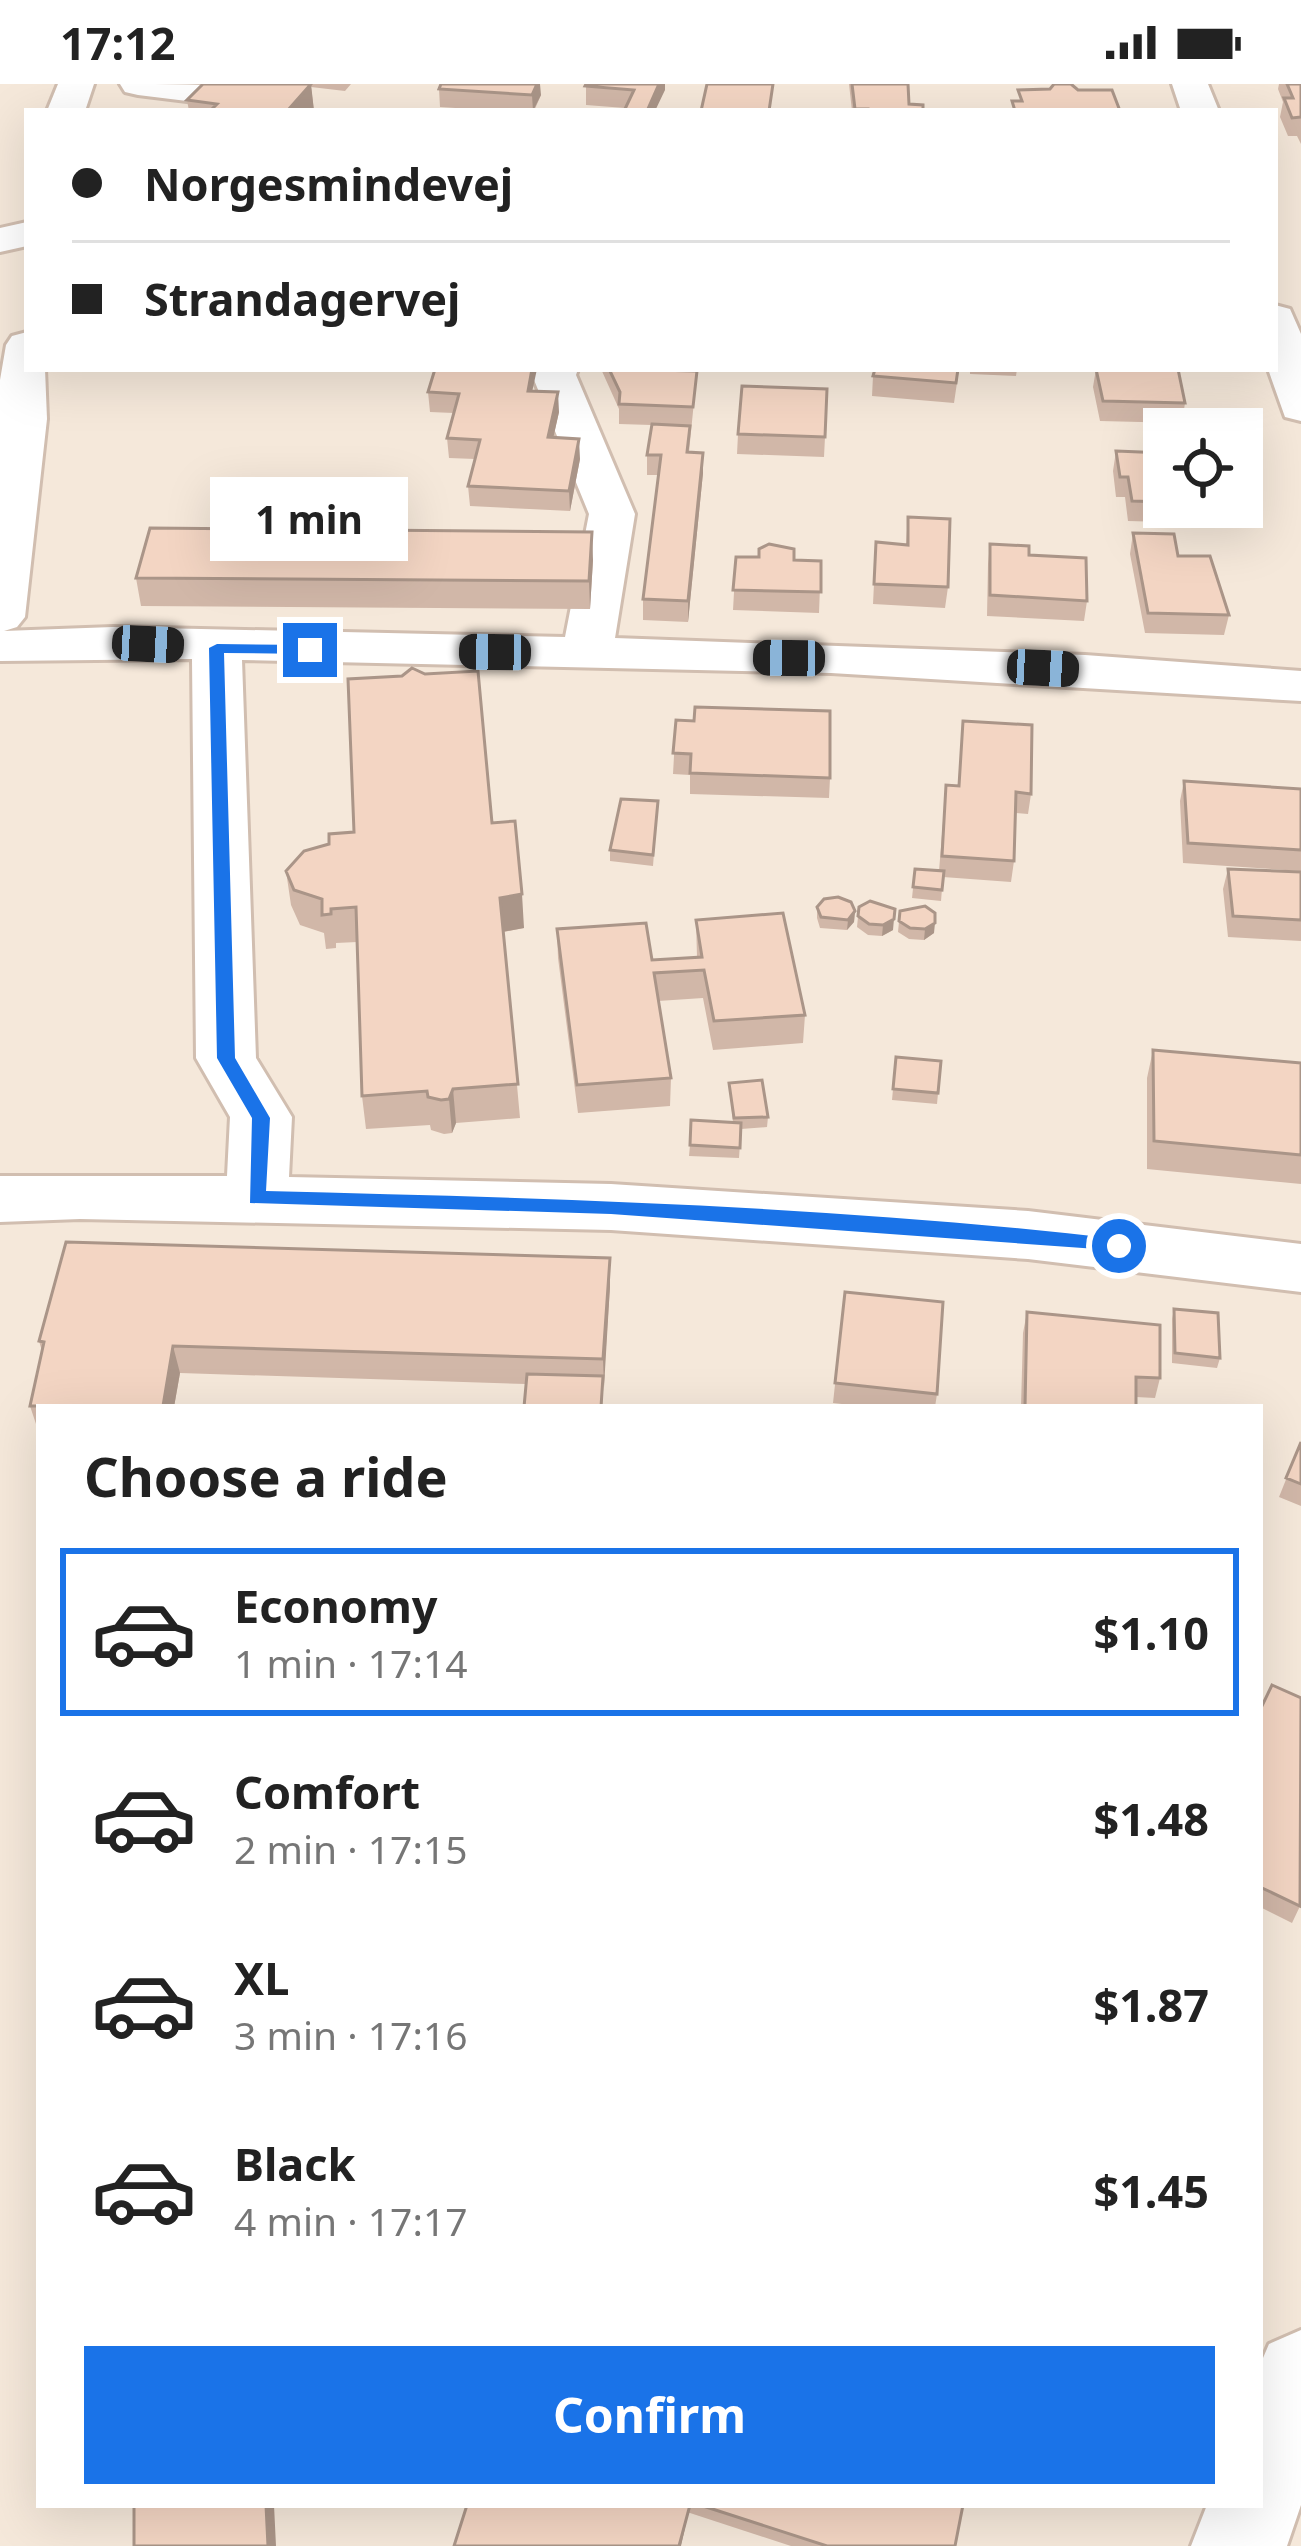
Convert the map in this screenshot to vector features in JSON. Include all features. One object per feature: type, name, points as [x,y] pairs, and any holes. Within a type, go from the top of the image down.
[{"type":"street","points":[[138,84],[288,102]]},
{"type":"street","points":[[1282,326],[1301,408]]},
{"type":"street","points":[[0,617],[25,419],[24,366]]},
{"type":"street","points":[[555,372],[612,514],[587,653]]},
{"type":"street","points":[[0,646],[113,642],[587,653],[1062,669],[1301,686]]},
{"type":"street","points":[[217,648],[226,1058],[261,1118],[257,1198]]},
{"type":"street","points":[[0,1199],[257,1198],[657,1210],[1028,1235],[1301,1268]]},
{"type":"street","points":[[1263,2480],[1301,2376]]},
{"type":"street","points":[[1239,2546],[1253,2508]]},
{"type":"shaded area","points":[[0,84],[1301,84],[1301,2546],[0,2546]]},
{"type":"building","points":[[203,84],[311,84],[290,108],[213,108],[217,104],[187,100]]},
{"type":"building","points":[[441,84],[537,84],[532,95],[439,89]]},
{"type":"building","points":[[659,84],[648,108],[625,108],[634,90],[585,86]]},
{"type":"building","points":[[707,84],[773,84],[769,108],[702,108]]},
{"type":"building","points":[[852,84],[908,84],[909,104],[923,105],[923,108],[855,108]]},
{"type":"building","points":[[1054,84],[1071,84],[1078,90],[1112,90],[1119,108],[1014,108],[1012,101],[1022,101],[1018,90],[1050,89]]},
{"type":"building","points":[[1287,84],[1301,84],[1301,117],[1292,118],[1284,98],[1293,98]]},
{"type":"building","points":[[434,372],[531,372],[528,391],[558,392],[548,437],[579,439],[569,491],[468,486],[480,440],[447,438],[459,394],[428,392]]},
{"type":"building","points":[[610,372],[697,372],[693,407],[619,404],[620,392]]},
{"type":"building","points":[[874,372],[958,372],[956,383],[873,376]]},
{"type":"building","points":[[1097,372],[1179,372],[1185,403],[1103,401]]},
{"type":"building","points":[[742,386],[827,389],[825,437],[738,434]]},
{"type":"building","points":[[652,424],[690,426],[687,452],[703,453],[688,601],[643,599],[661,455],[647,455]]},
{"type":"building","points":[[1116,451],[1143,452],[1143,501],[1132,501],[1128,477],[1120,477]]},
{"type":"building","points":[[908,517],[950,519],[948,587],[874,584],[876,542],[908,545]]},
{"type":"building","points":[[150,528],[592,532],[589,581],[136,578]]},
{"type":"building","points":[[1133,533],[1174,534],[1178,556],[1210,556],[1229,615],[1148,613]]},
{"type":"building","points":[[769,544],[794,549],[794,560],[821,561],[821,592],[733,590],[736,557],[759,557],[759,549]]},
{"type":"building","points":[[990,544],[1029,546],[1029,555],[1086,558],[1087,601],[990,595]]},
{"type":"building","points":[[412,668],[425,674],[478,671],[492,823],[515,821],[522,894],[500,898],[518,1084],[453,1089],[449,1099],[441,1100],[428,1097],[427,1091],[362,1096],[356,907],[331,909],[331,914],[322,915],[322,899],[294,890],[286,871],[304,851],[329,844],[329,834],[354,832],[348,679],[402,676]]},
{"type":"building","points":[[695,707],[830,711],[830,778],[690,773],[691,754],[673,753],[676,720],[694,721]]},
{"type":"building","points":[[963,721],[1032,725],[1031,794],[1016,792],[1014,861],[942,856],[946,785],[959,786]]},
{"type":"building","points":[[1184,781],[1301,789],[1301,850],[1188,843]]},
{"type":"building","points":[[621,799],[658,801],[653,855],[610,850]]},
{"type":"building","points":[[915,869],[944,871],[942,890],[913,887]]},
{"type":"building","points":[[1228,869],[1301,872],[1301,920],[1233,916]]},
{"type":"building","points":[[824,899],[851,902],[855,911],[848,920],[821,917],[817,907]]},
{"type":"building","points":[[870,901],[895,909],[894,919],[883,925],[869,924],[858,916],[859,907]]},
{"type":"building","points":[[925,906],[935,913],[935,923],[925,929],[899,921],[900,911]]},
{"type":"building","points":[[783,913],[805,1015],[714,1021],[704,970],[654,973],[671,1078],[577,1085],[557,929],[646,923],[652,960],[702,957],[696,920]]},
{"type":"building","points":[[1153,1050],[1301,1063],[1301,1155],[1154,1141]]},
{"type":"building","points":[[896,1057],[941,1061],[938,1093],[893,1089]]},
{"type":"building","points":[[762,1080],[768,1117],[734,1118],[729,1083]]},
{"type":"building","points":[[691,1120],[741,1123],[740,1148],[690,1145]]},
{"type":"building","points":[[66,1242],[610,1258],[603,1359],[173,1346],[163,1404],[30,1406],[44,1342],[39,1341]]},
{"type":"building","points":[[845,1292],[943,1302],[937,1394],[835,1383]]},
{"type":"building","points":[[1174,1309],[1218,1313],[1220,1358],[1175,1353]]},
{"type":"building","points":[[1027,1312],[1160,1325],[1160,1378],[1136,1377],[1136,1404],[1025,1404]]},
{"type":"building","points":[[527,1374],[603,1376],[601,1404],[524,1404]]},
{"type":"building","points":[[1301,1442],[1301,1484],[1286,1478]]},
{"type":"building","points":[[1272,1685],[1301,1698],[1300,1906],[1263,1888],[1263,1704]]},
{"type":"building","points":[[134,2508],[266,2508],[268,2546],[134,2546]]},
{"type":"building","points":[[466,2508],[689,2508],[679,2546],[454,2546]]},
{"type":"building","points":[[709,2508],[962,2508],[955,2546],[827,2546]]},
{"type":"route","points":[[310,650],[217,648],[226,1058],[261,1118],[257,1198],[611,1207],[1028,1235],[1119,1246]]}]
